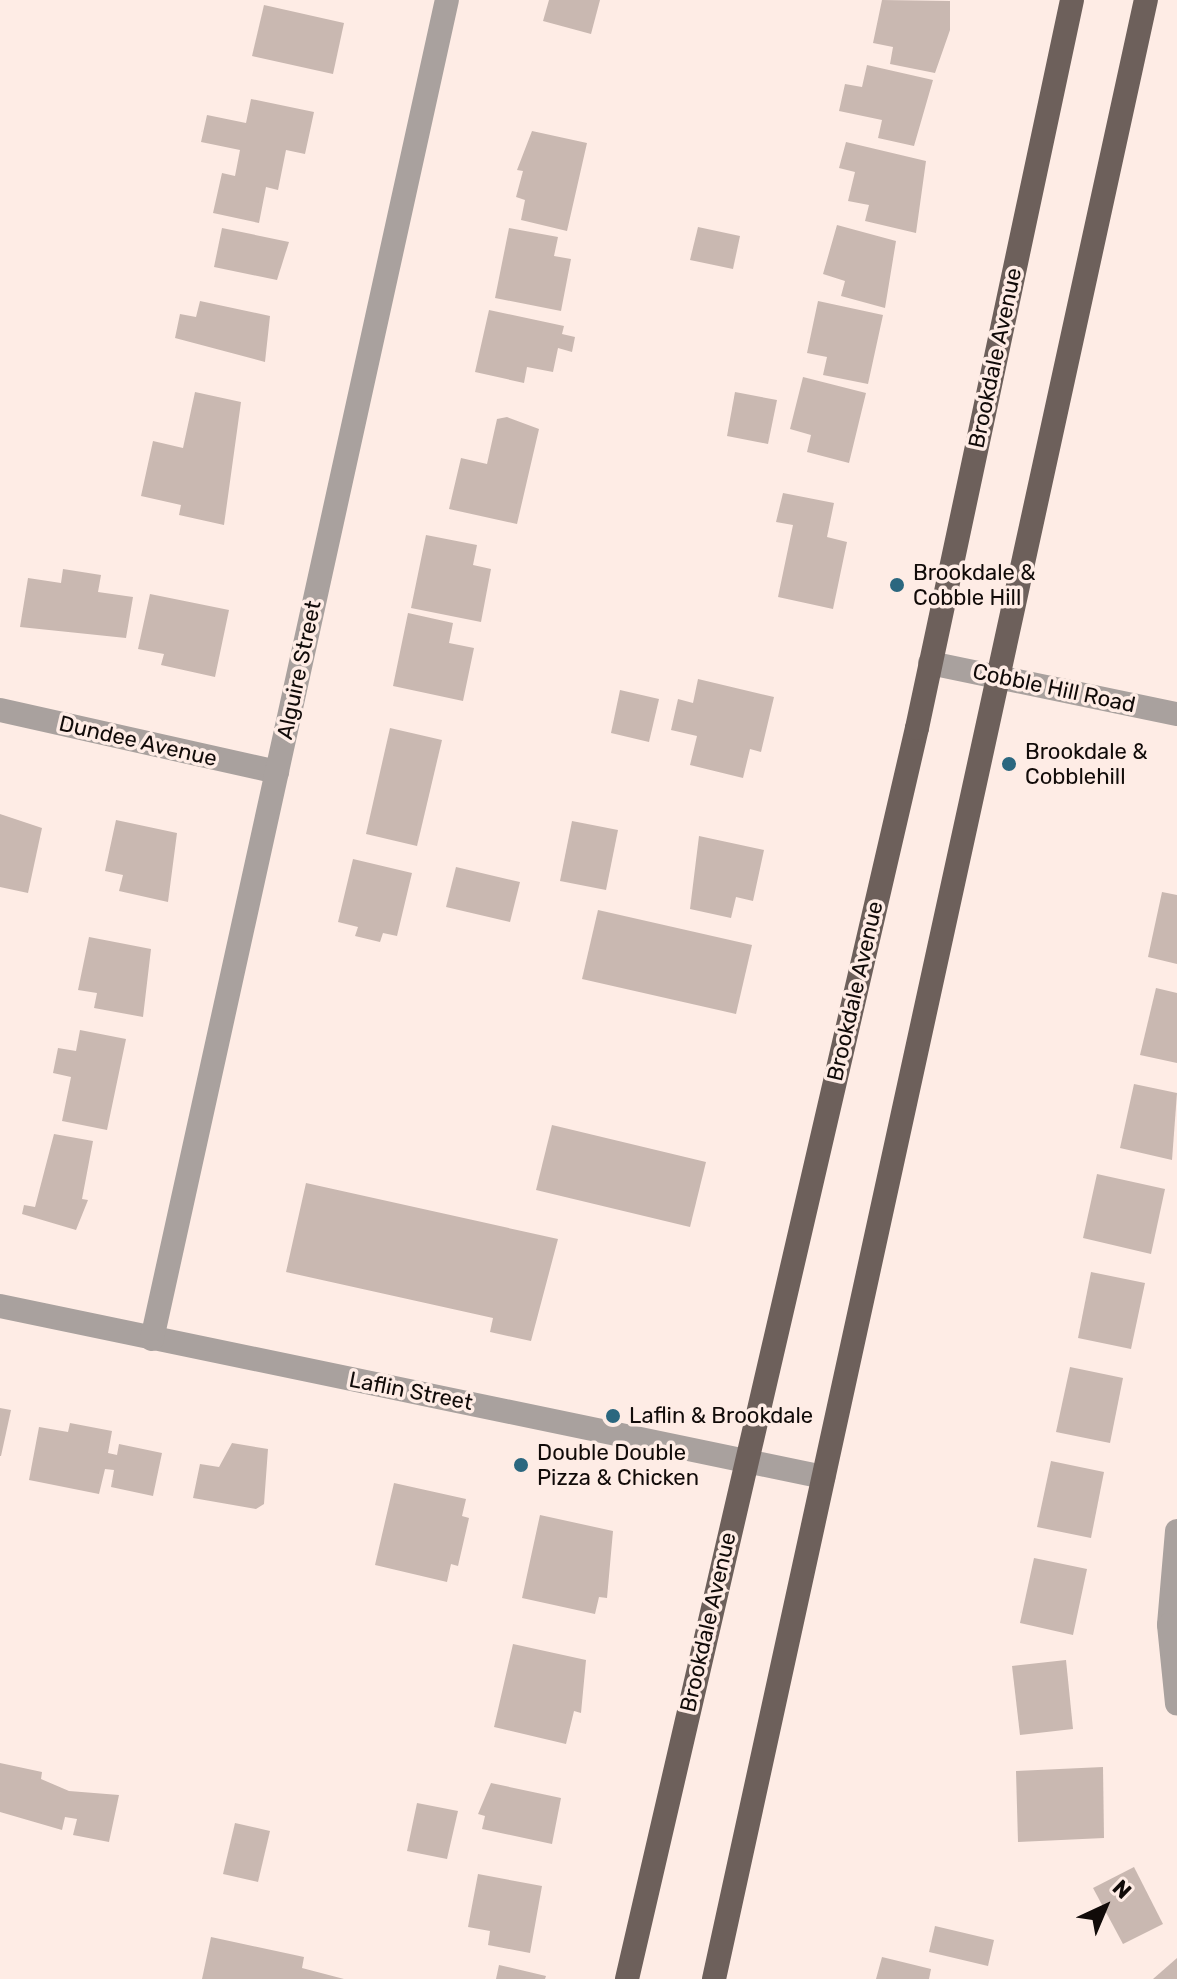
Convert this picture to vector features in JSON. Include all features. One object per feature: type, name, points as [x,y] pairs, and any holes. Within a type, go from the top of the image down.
[{"type":"main road","name":"Brookdale Avenue","points":[[627,1979],[930,663],[1072,0]]},
{"type":"main road","points":[[714,1979],[1146,0]]},
{"type":"street","name":"Alguire Street","points":[[152,1339],[447,0]]},
{"type":"street","name":"Cobble Hill Road","points":[[930,663],[999,673],[1177,714]]},
{"type":"street","name":"Dundee Avenue","points":[[0,710],[277,772]]},
{"type":"street","name":"Laflin Street","points":[[0,1306],[823,1477]]},
{"type":"street","points":[[1177,1531],[1169,1625],[1177,1704]]},
{"type":"building","points":[[549,0],[600,0],[591,34],[543,21]]},
{"type":"building","points":[[882,0],[950,1],[950,30],[935,73],[890,64],[893,47],[873,43]]},
{"type":"building","points":[[264,5],[344,23],[333,74],[252,56]]},
{"type":"building","points":[[867,65],[933,80],[914,146],[878,138],[882,120],[839,111],[845,84],[862,87]]},
{"type":"building","points":[[251,99],[314,112],[305,154],[286,150],[278,190],[266,187],[259,223],[213,213],[222,173],[235,176],[240,150],[201,142],[207,115],[246,123]]},
{"type":"building","points":[[532,131],[587,143],[567,231],[521,220],[525,200],[516,197],[523,171],[517,170]]},
{"type":"building","points":[[846,142],[926,161],[916,233],[865,221],[869,205],[848,201],[855,172],[839,168]]},
{"type":"building","points":[[837,225],[896,241],[885,308],[841,296],[845,281],[823,274]]},
{"type":"building","points":[[698,227],[740,236],[733,269],[690,260]]},
{"type":"building","points":[[222,228],[289,242],[277,280],[214,267]]},
{"type":"building","points":[[509,228],[558,237],[554,256],[571,259],[561,311],[495,298]]},
{"type":"building","points":[[200,301],[270,316],[265,362],[175,338],[180,314],[196,317]]},
{"type":"building","points":[[818,301],[883,315],[868,384],[823,375],[827,357],[807,353]]},
{"type":"building","points":[[489,310],[564,326],[562,334],[575,337],[572,352],[558,348],[553,372],[527,367],[524,383],[475,372]]},
{"type":"building","points":[[803,377],[866,393],[849,463],[807,452],[811,435],[790,429]]},
{"type":"building","points":[[195,392],[241,402],[224,525],[179,515],[181,505],[141,496],[153,441],[183,448]]},
{"type":"building","points":[[735,392],[777,400],[768,444],[727,436]]},
{"type":"building","points":[[507,417],[539,429],[517,524],[449,509],[461,458],[487,464],[497,419]]},
{"type":"building","points":[[783,493],[834,503],[827,537],[847,542],[833,609],[778,597],[793,525],[776,522]]},
{"type":"building","points":[[426,535],[477,545],[473,565],[491,569],[481,622],[411,608]]},
{"type":"building","points":[[63,569],[101,575],[98,592],[133,597],[126,638],[20,627],[28,578],[61,583]]},
{"type":"building","points":[[150,594],[229,610],[215,677],[161,665],[164,654],[138,649]]},
{"type":"building","points":[[408,613],[453,623],[449,643],[474,648],[463,701],[393,686]]},
{"type":"building","points":[[698,679],[774,697],[761,752],[750,749],[743,778],[690,765],[697,736],[671,730],[678,699],[693,703]]},
{"type":"building","points":[[620,690],[659,699],[649,742],[611,733]]},
{"type":"building","points":[[390,728],[442,740],[417,846],[366,834]]},
{"type":"building","points":[[0,814],[42,828],[28,893],[0,887]]},
{"type":"building","points":[[116,820],[177,833],[168,902],[119,891],[123,875],[105,871]]},
{"type":"building","points":[[572,821],[618,830],[606,890],[560,881]]},
{"type":"building","points":[[699,836],[764,850],[753,901],[736,897],[731,918],[690,909]]},
{"type":"building","points":[[353,859],[412,873],[397,936],[383,933],[380,942],[355,936],[358,927],[338,922]]},
{"type":"building","points":[[456,867],[520,882],[510,922],[446,907]]},
{"type":"building","points":[[1162,892],[1177,895],[1177,964],[1148,957]]},
{"type":"building","points":[[598,910],[752,945],[736,1014],[582,979]]},
{"type":"building","points":[[89,937],[151,949],[143,1017],[94,1008],[97,993],[78,990]]},
{"type":"building","points":[[1156,988],[1177,993],[1177,1063],[1140,1055]]},
{"type":"building","points":[[80,1030],[126,1039],[107,1130],[62,1121],[71,1077],[53,1073],[58,1048],[76,1051]]},
{"type":"building","points":[[1134,1084],[1177,1093],[1172,1160],[1120,1148]]},
{"type":"building","points":[[552,1125],[706,1162],[690,1227],[536,1190]]},
{"type":"building","points":[[54,1134],[93,1141],[82,1199],[88,1200],[76,1230],[22,1214],[24,1205],[35,1207]]},
{"type":"building","points":[[1097,1174],[1165,1189],[1151,1254],[1083,1238]]},
{"type":"building","points":[[306,1183],[558,1239],[531,1341],[490,1332],[493,1318],[286,1272]]},
{"type":"building","points":[[1091,1272],[1145,1283],[1131,1349],[1078,1338]]},
{"type":"building","points":[[1070,1367],[1123,1378],[1110,1443],[1056,1432]]},
{"type":"building","points":[[0,1408],[11,1410],[1,1456],[0,1456]]},
{"type":"building","points":[[70,1423],[112,1431],[108,1453],[117,1455],[119,1444],[162,1453],[153,1496],[111,1487],[114,1470],[105,1469],[99,1494],[29,1480],[39,1427],[68,1432]]},
{"type":"building","points":[[232,1443],[268,1449],[264,1504],[256,1509],[193,1498],[200,1464],[219,1467]]},
{"type":"building","points":[[1051,1461],[1104,1472],[1091,1538],[1037,1527]]},
{"type":"building","points":[[394,1483],[466,1499],[462,1516],[469,1518],[458,1566],[451,1564],[447,1582],[375,1565]]},
{"type":"building","points":[[540,1515],[613,1531],[607,1598],[599,1597],[595,1614],[522,1598]]},
{"type":"building","points":[[1034,1558],[1087,1569],[1073,1635],[1020,1623]]},
{"type":"building","points":[[513,1644],[586,1660],[581,1713],[574,1711],[566,1744],[494,1727]]},
{"type":"building","points":[[1066,1660],[1073,1729],[1020,1735],[1012,1666]]},
{"type":"building","points":[[0,1763],[42,1772],[41,1779],[69,1791],[119,1795],[109,1842],[73,1835],[77,1819],[65,1817],[62,1830],[0,1812]]},
{"type":"building","points":[[1103,1767],[1104,1838],[1018,1842],[1016,1771]]},
{"type":"building","points":[[491,1783],[561,1798],[552,1844],[482,1829],[485,1816],[478,1814]]},
{"type":"building","points":[[417,1803],[458,1811],[447,1859],[407,1851]]},
{"type":"building","points":[[235,1823],[270,1831],[258,1882],[223,1874]]},
{"type":"building","points":[[1134,1867],[1163,1924],[1123,1944],[1093,1888]]},
{"type":"building","points":[[478,1874],[542,1886],[530,1953],[488,1945],[490,1931],[468,1927]]},
{"type":"building","points":[[935,1926],[994,1940],[988,1966],[929,1952]]},
{"type":"building","points":[[211,1937],[304,1957],[302,1968],[344,1979],[202,1979]]},
{"type":"building","points":[[882,1957],[931,1969],[929,1979],[876,1979]]},
{"type":"building","points":[[1177,1958],[1177,1979],[1153,1979]]},
{"type":"building","points":[[499,1965],[546,1976],[545,1979],[496,1979]]},
{"type":"place","name":"Brookdale & Cobble Hill","points":[[897,585]]},
{"type":"place","name":"Brookdale & Cobblehill","points":[[1009,764]]},
{"type":"place","name":"Laflin & Brookdale","points":[[613,1416]]},
{"type":"place","name":"Double Double Pizza & Chicken","points":[[521,1465]]}]
